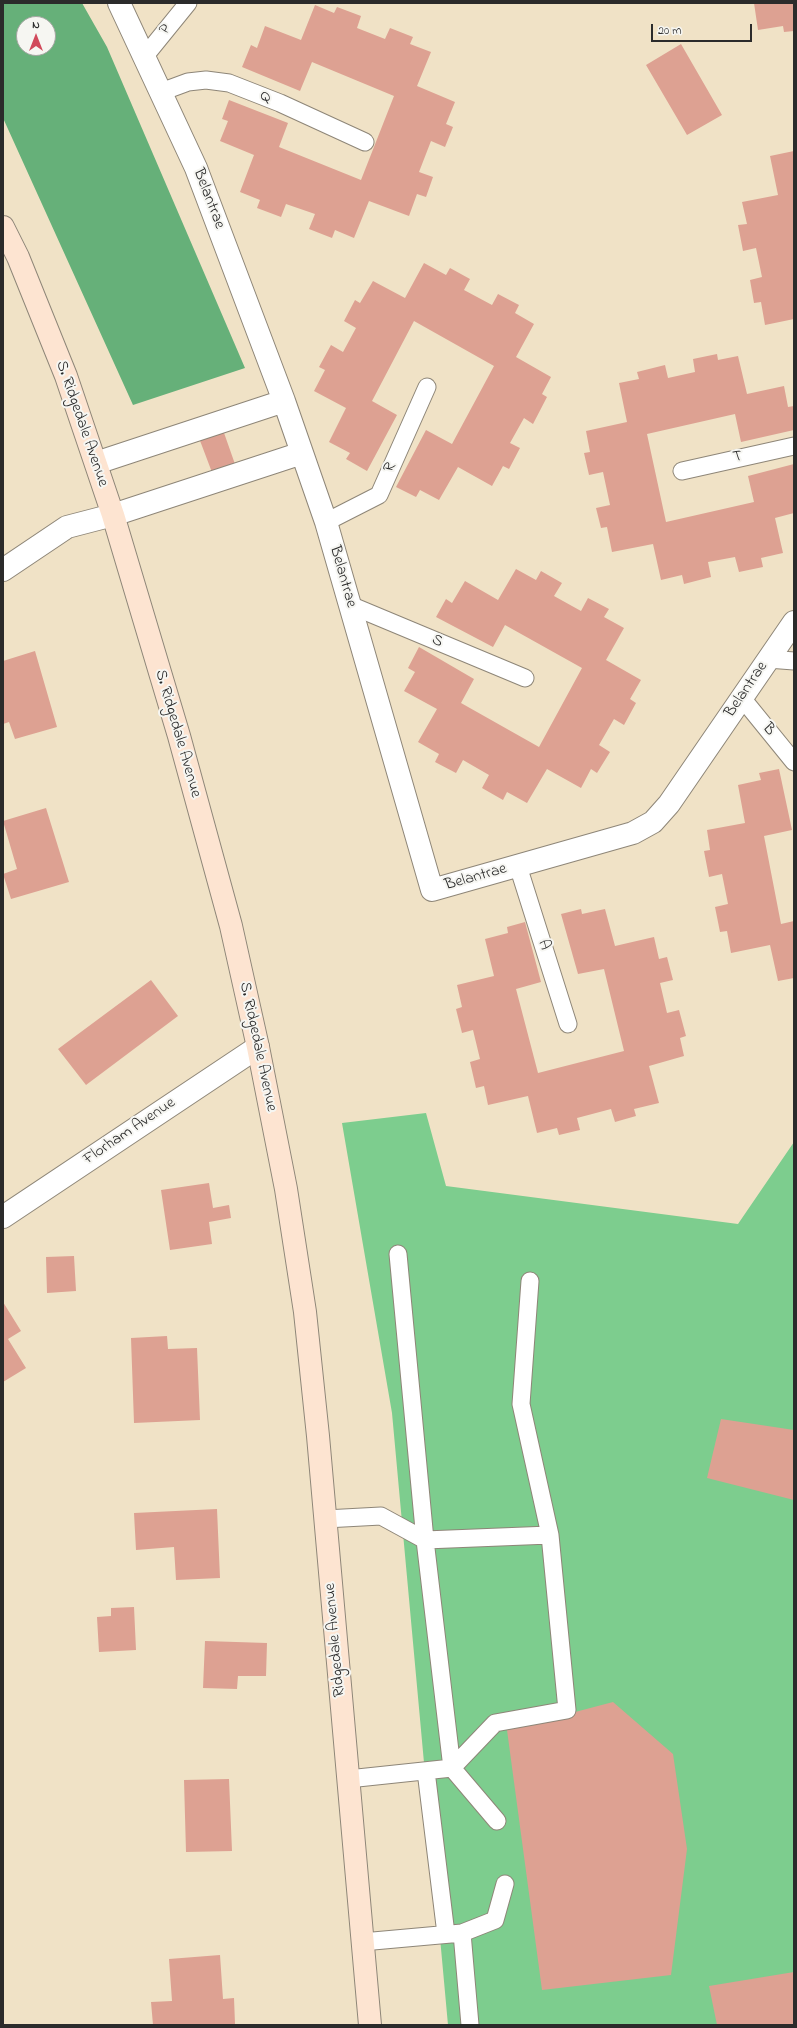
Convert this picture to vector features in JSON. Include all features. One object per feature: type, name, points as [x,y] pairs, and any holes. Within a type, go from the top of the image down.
[{"type":"main road","name":"S. Ridgedale Avenue","points":[[3,227],[18,257],[66,376],[113,515],[179,736],[231,926],[258,1047],[286,1189],[296,1256]]},
{"type":"main road","name":"Ridgedale Avenue","points":[[296,1256],[306,1320],[370,2025]]},
{"type":"street","name":"Belantrae","points":[[120,3],[196,168],[284,401],[326,522],[432,890],[633,833],[653,822],[669,804],[794,622]]},
{"type":"street","points":[[96,463],[284,401]]},
{"type":"street","points":[[3,570],[67,527],[113,515],[302,453]]},
{"type":"street","name":"Florham Avenue","points":[[3,1217],[258,1047]]},
{"type":"lane","name":"P","points":[[145,56],[188,3]]},
{"type":"lane","name":"Q","points":[[161,92],[194,81],[206,80],[229,83],[280,103],[365,142]]},
{"type":"lane","name":"R","points":[[326,522],[379,495],[427,387]]},
{"type":"lane","name":"T","points":[[682,471],[794,446]]},
{"type":"lane","name":"S","points":[[350,606],[524,678]]},
{"type":"lane","points":[[768,659],[794,661]]},
{"type":"lane","name":"B","points":[[742,698],[794,762]]},
{"type":"lane","name":"A","points":[[518,866],[568,1024]]},
{"type":"lane","points":[[398,1254],[425,1540],[452,1768],[497,1820]]},
{"type":"lane","points":[[348,1779],[452,1768],[495,1723],[567,1710],[550,1534],[521,1404],[530,1281]]},
{"type":"lane","points":[[325,1519],[381,1516],[425,1540],[550,1534]]},
{"type":"lane","points":[[426,1771],[470,2025]]},
{"type":"lane","points":[[362,1942],[454,1934],[495,1920],[505,1884]]},
{"type":"green space","points":[[3,3],[82,3],[107,47],[245,368],[133,405],[3,118]]},
{"type":"green space","points":[[426,1113],[446,1186],[738,1224],[794,1142],[794,2025],[448,2025],[392,1413],[342,1123]]},
{"type":"building","points":[[754,3],[794,3],[794,31],[784,32],[783,26],[758,30]]},
{"type":"building","points":[[315,5],[334,13],[337,7],[361,16],[357,28],[385,39],[390,28],[413,37],[410,44],[431,52],[417,86],[455,102],[446,124],[453,127],[445,147],[431,141],[419,172],[433,177],[426,197],[417,194],[409,216],[369,201],[354,238],[335,230],[332,238],[309,229],[315,214],[286,204],[281,217],[257,208],[260,200],[240,192],[254,155],[220,141],[228,121],[222,119],[229,100],[288,123],[279,147],[361,180],[394,96],[312,62],[300,91],[242,67],[251,45],[257,48],[265,26],[301,40]]},
{"type":"building","points":[[681,44],[722,115],[687,135],[646,65]]},
{"type":"building","points":[[794,151],[794,319],[765,325],[761,302],[754,303],[750,280],[762,277],[756,248],[743,251],[738,225],[747,224],[742,202],[778,195],[770,156]]},
{"type":"building","points":[[424,263],[446,275],[450,268],[470,279],[464,290],[492,305],[498,294],[519,305],[515,313],[534,324],[516,357],[551,377],[542,394],[547,397],[533,424],[524,418],[510,443],[520,448],[509,469],[503,466],[492,486],[458,467],[439,500],[420,490],[416,497],[396,487],[426,430],[452,444],[494,366],[414,321],[372,401],[397,415],[367,471],[346,459],[350,453],[329,442],[346,408],[314,391],[325,370],[319,367],[331,345],[343,352],[356,328],[344,321],[355,300],[360,303],[373,281],[405,298]]},
{"type":"building","points":[[717,354],[718,360],[738,356],[747,394],[784,386],[788,407],[794,406],[794,430],[741,442],[735,414],[647,434],[666,522],[754,502],[748,476],[794,464],[794,513],[775,518],[783,553],[761,558],[763,567],[739,572],[735,557],[708,562],[711,577],[684,584],[682,575],[661,580],[653,544],[612,552],[607,527],[601,528],[596,508],[610,505],[603,472],[589,475],[584,453],[590,452],[586,431],[627,422],[619,383],[639,379],[637,372],[665,365],[668,378],[695,372],[693,359]]},
{"type":"building","points":[[223,430],[236,467],[213,475],[199,438]]},
{"type":"building","points":[[516,569],[536,580],[541,571],[562,583],[554,596],[581,611],[588,598],[609,609],[604,617],[624,628],[606,660],[641,680],[630,699],[636,703],[624,725],[614,719],[599,745],[610,752],[597,773],[591,769],[581,788],[547,769],[527,803],[507,792],[503,800],[482,788],[489,775],[463,760],[456,773],[435,762],[439,754],[418,742],[437,709],[404,691],[415,672],[408,668],[419,647],[474,679],[461,703],[539,747],[582,668],[505,625],[493,647],[436,617],[446,599],[452,603],[465,581],[498,600]]},
{"type":"building","points":[[35,651],[57,727],[15,739],[9,722],[3,724],[3,661]]},
{"type":"building","points":[[779,769],[792,830],[764,836],[781,924],[794,921],[794,978],[778,981],[770,945],[731,953],[727,931],[720,932],[715,907],[728,904],[722,874],[709,877],[704,851],[710,850],[707,830],[745,823],[738,785],[761,780],[759,773]]},
{"type":"building","points":[[46,808],[69,882],[11,899],[3,874],[17,869],[3,821]]},
{"type":"building","points":[[581,909],[582,914],[605,909],[615,946],[654,937],[659,959],[667,957],[673,980],[660,983],[667,1013],[679,1010],[686,1036],[680,1038],[684,1056],[649,1066],[659,1103],[634,1109],[636,1116],[615,1122],[611,1109],[577,1118],[580,1130],[559,1135],[557,1128],[537,1133],[528,1096],[488,1105],[484,1086],[476,1088],[470,1062],[480,1059],[473,1030],[462,1033],[456,1009],[462,1007],[457,985],[494,976],[485,939],[508,933],[507,927],[525,922],[541,982],[516,989],[538,1073],[624,1051],[604,969],[578,974],[561,914]]},
{"type":"building","points":[[151,980],[178,1016],[86,1085],[58,1049]]},
{"type":"building","points":[[209,1183],[213,1208],[229,1205],[231,1218],[209,1222],[212,1244],[170,1250],[161,1190]]},
{"type":"building","points":[[74,1256],[76,1291],[47,1293],[46,1257]]},
{"type":"building","points":[[3,1302],[21,1331],[8,1339],[26,1368],[3,1382]]},
{"type":"building","points":[[167,1336],[168,1349],[197,1348],[200,1420],[134,1423],[131,1338]]},
{"type":"building","points":[[721,1419],[794,1430],[794,1500],[707,1478]]},
{"type":"building","points":[[217,1509],[220,1578],[176,1580],[174,1547],[136,1550],[134,1513]]},
{"type":"building","points":[[134,1607],[136,1650],[99,1652],[97,1617],[111,1616],[111,1608]]},
{"type":"building","points":[[205,1641],[267,1643],[266,1676],[238,1676],[237,1689],[203,1688]]},
{"type":"building","points":[[613,1702],[673,1754],[687,1849],[671,1975],[542,1990],[507,1730]]},
{"type":"building","points":[[229,1779],[232,1851],[186,1852],[184,1780]]},
{"type":"building","points":[[220,1955],[223,1999],[234,1998],[235,2024],[153,2025],[151,2002],[172,2001],[169,1959]]},
{"type":"building","points":[[794,1972],[794,2025],[717,2025],[709,1986]]}]
